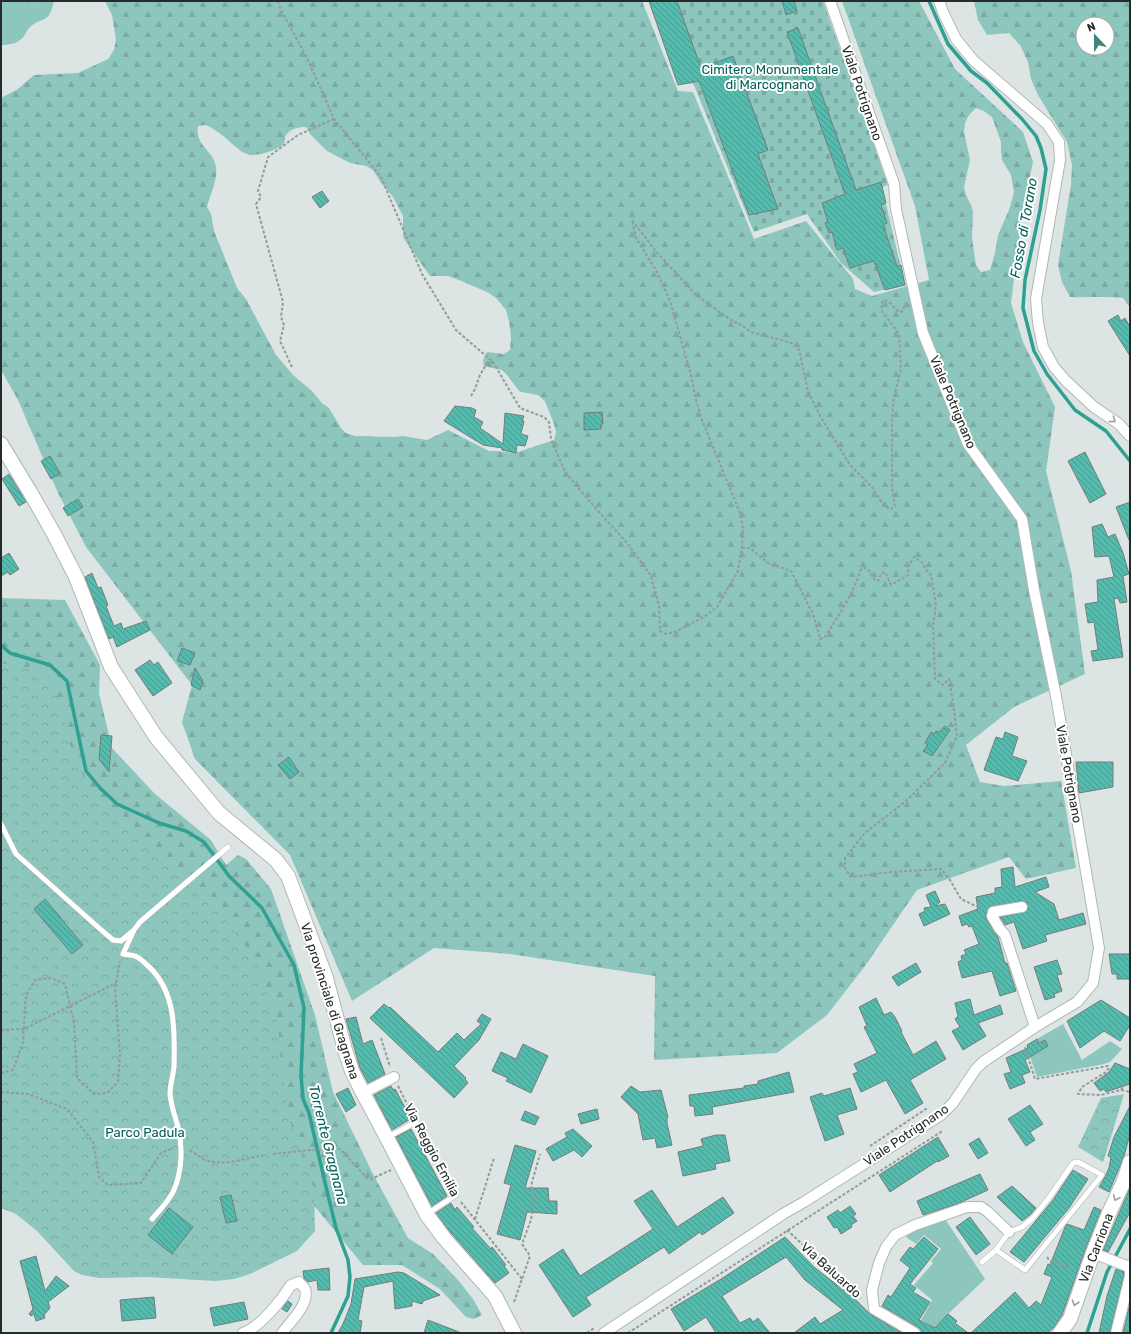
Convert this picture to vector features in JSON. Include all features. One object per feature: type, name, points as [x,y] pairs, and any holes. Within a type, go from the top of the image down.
[{"type":"main road","name":"Via provinciale di Gragnana","points":[[1,444],[54,534],[76,577],[111,667],[156,737],[219,813],[276,860],[288,876],[326,978],[345,1050],[352,1071],[362,1093],[401,1164],[426,1215],[444,1238],[495,1296],[511,1324]]},
{"type":"main road","name":"Via Carriona","points":[[1060,1333],[1070,1319],[1130,1162]]},
{"type":"street","name":"Viale Potrignano","points":[[604,1333],[783,1214],[940,1115],[953,1103],[976,1069],[983,1062],[1035,1027],[1077,1002],[1093,983],[1099,948],[1056,696],[1034,590],[1022,519],[968,444],[923,333],[896,209],[894,184],[830,1]]},
{"type":"street","points":[[939,1],[956,39],[972,60],[1047,124],[1059,142],[1060,160],[1048,222],[1036,299],[1038,323],[1043,347],[1054,367],[1066,381],[1094,407],[1119,424],[1130,436]]},
{"type":"street","points":[[1022,907],[993,912],[992,916],[1005,935],[1035,1027]]},
{"type":"street","points":[[362,1093],[394,1077]]},
{"type":"street","name":"Via Baluardo","points":[[874,1309],[872,1290],[879,1263],[886,1247],[895,1235],[915,1225],[966,1207],[981,1207],[1009,1232]]},
{"type":"street","points":[[1096,1254],[1126,1266],[1130,1276],[1116,1333]]},
{"type":"street","points":[[243,1333],[251,1330],[259,1324],[291,1285],[299,1282],[304,1289],[306,1296],[304,1305],[282,1333]]},
{"type":"street","points":[[874,1309],[915,1333]]},
{"type":"lane","points":[[1,824],[16,854],[113,940],[121,941],[134,930]]},
{"type":"lane","points":[[152,1220],[166,1203],[174,1190],[179,1173],[181,1145],[178,1126],[172,1110],[170,1094],[174,1069],[174,1028],[170,1002],[165,987],[157,974],[137,956],[122,954],[134,930],[140,922],[228,847]]},
{"type":"lane","points":[[387,1138],[416,1122]]},
{"type":"lane","points":[[982,1262],[996,1250],[1009,1232],[1022,1227],[1033,1218],[1073,1163],[1078,1162],[1102,1175],[1025,1270],[996,1250]]},
{"type":"lane","points":[[426,1215],[456,1195]]},
{"type":"path","points":[[278,1],[281,10],[308,58],[334,119],[380,177],[422,274],[456,330],[493,362],[520,408],[544,417],[549,422],[551,439],[565,472],[628,544],[651,576],[659,606],[660,632],[666,634],[675,632],[704,617],[717,607],[738,571],[742,548],[743,528],[740,512],[694,396],[690,375],[670,301],[657,272],[636,238],[632,220],[654,249],[696,295],[731,320],[751,332],[792,343],[799,350],[808,391],[820,416],[850,465],[872,487],[884,506],[891,509],[895,506],[892,489],[892,417],[894,397],[900,369],[899,334],[882,311],[881,304],[884,300],[889,302],[899,312],[903,311],[906,296],[912,284]]},
{"type":"path","points":[[292,367],[280,341],[284,325],[281,317],[283,302],[256,204],[261,197],[258,191],[268,157],[298,135],[334,119]]},
{"type":"path","points":[[471,396],[487,363],[493,362]]},
{"type":"path","points":[[742,548],[750,548],[768,563],[791,571],[813,614],[820,639],[825,637],[848,601],[856,585],[861,569],[866,568],[870,570],[872,577],[876,580],[879,580],[881,574],[885,572],[891,585],[908,575],[908,567],[914,557],[923,563],[925,569],[931,575],[936,605],[933,626],[936,679],[943,684],[949,679],[957,736],[945,763],[906,801],[865,833],[845,858],[845,868],[852,877],[892,872],[941,869],[950,880],[961,899],[980,908],[983,913],[992,916]]},
{"type":"path","points":[[1,1073],[13,1070],[23,1042],[26,995],[34,980],[51,978],[65,984],[74,1022],[77,1078],[94,1094],[107,1093],[118,1082],[120,1055],[115,989],[122,954]]},
{"type":"path","points":[[1,1030],[24,1029],[116,983]]},
{"type":"path","name":"Via Reggio Emilia","points":[[381,1038],[394,1077],[416,1122],[456,1195],[522,1279]]},
{"type":"path","points":[[1024,1044],[1035,1079],[1108,1066],[1109,1068],[1106,1072],[1082,1087],[1078,1094],[1101,1095],[1121,1090],[1130,1092]]},
{"type":"path","points":[[1121,1090],[1125,1084]]},
{"type":"path","points":[[1,1092],[28,1094],[67,1109],[93,1142],[99,1178],[108,1185],[141,1183],[161,1153],[181,1145],[203,1159],[214,1162],[224,1162],[263,1156]]},
{"type":"path","points":[[273,1154],[310,1150],[340,1149],[366,1177],[371,1179],[386,1174],[401,1164]]},
{"type":"path","points":[[511,1324],[522,1279],[530,1256],[522,1244],[531,1220],[534,1199],[531,1186],[540,1154]]},
{"type":"path","points":[[475,1220],[494,1158]]},
{"type":"path","name":"Via Baluardo","points":[[787,1230],[874,1309]]},
{"type":"path","points":[[1048,1242],[1050,1244],[1046,1253],[1050,1261],[1086,1274]]},
{"type":"green space","points":[[1,1],[26,1],[28,4],[39,6],[46,1],[54,1],[50,14],[29,28],[20,40],[8,45],[1,45]]},
{"type":"green space","points":[[26,1],[46,1],[39,6],[28,4]]},
{"type":"green space","points":[[105,1],[642,1],[678,91],[693,92],[754,239],[806,221],[853,279],[855,289],[872,296],[929,280],[915,206],[842,1],[919,1],[955,69],[1023,132],[1033,162],[1023,206],[1011,303],[1023,342],[1055,407],[1046,471],[1071,571],[1085,674],[1014,707],[966,745],[980,782],[1004,786],[1061,781],[1076,868],[1026,879],[1009,857],[917,890],[865,966],[827,1015],[777,1053],[654,1060],[655,976],[510,954],[434,948],[352,1001],[290,855],[195,759],[182,722],[192,685],[86,547],[58,493],[18,400],[1,370],[1,98],[18,89],[34,75],[78,73],[108,59],[114,50],[116,40],[112,15]],"holes":[[[976,108],[984,111],[992,117],[1001,142],[1002,160],[1011,175],[1014,192],[1009,210],[998,235],[990,270],[981,272],[976,265],[972,238],[973,211],[964,187],[970,160],[964,132],[965,123],[969,115]],[[206,125],[246,154],[250,155],[263,153],[278,148],[282,146],[285,141],[285,137],[291,130],[306,127],[310,134],[327,151],[350,163],[366,166],[373,170],[381,183],[392,195],[403,216],[403,237],[430,276],[448,276],[489,293],[496,298],[506,310],[511,338],[510,350],[504,354],[487,352],[483,360],[484,366],[502,370],[519,391],[538,395],[545,401],[556,432],[554,440],[511,453],[489,451],[448,430],[427,440],[403,436],[355,436],[346,433],[341,428],[329,408],[293,375],[276,355],[246,299],[237,288],[214,231],[211,214],[207,207],[215,182],[216,167],[212,156],[199,139],[198,126]]]},
{"type":"green space","name":"Cimitero Monumentale di Marcognano","points":[[649,1],[823,1],[888,185],[882,187],[905,285],[874,292],[841,263],[807,214],[754,232],[693,83],[678,85]]},
{"type":"green space","points":[[974,1],[1130,1],[1130,307],[1123,298],[1070,297],[1062,282],[1058,265],[1071,184],[1072,165],[1067,142],[1038,95],[1031,79],[1028,62],[1020,45],[1009,33],[987,35],[978,20]]},
{"type":"green space","points":[[1,598],[65,600],[100,665],[99,693],[112,748],[155,794],[211,840],[226,865],[238,855],[246,859],[271,889],[315,1015],[333,1092],[373,1174],[408,1238],[433,1254],[458,1280],[473,1299],[482,1315],[474,1319],[466,1317],[440,1289],[402,1265],[363,1265],[311,1202],[1,705]]},
{"type":"green space","name":"Parco Padula","points":[[1,663],[37,671],[54,683],[74,759],[89,786],[153,845],[223,916],[254,957],[278,1024],[281,1062],[289,1118],[314,1188],[315,1231],[297,1251],[250,1274],[234,1279],[215,1281],[147,1277],[99,1278],[82,1275],[74,1271],[37,1231],[16,1214],[1,1208]]},
{"type":"green space","points":[[1063,1024],[1082,1060],[1110,1041],[1122,1049],[1110,1062],[1104,1064],[1037,1077],[1030,1056],[1043,1049],[1037,1039]]},
{"type":"green space","points":[[1124,1094],[1103,1162],[1078,1147],[1101,1098]]},
{"type":"green space","points":[[945,1219],[985,1279],[935,1328],[921,1320],[932,1300],[914,1285],[933,1263],[931,1261],[941,1249],[924,1235],[916,1244],[906,1237],[912,1231]]},
{"type":"building","points":[[649,1],[677,1],[701,68],[733,56],[768,150],[758,154],[778,209],[749,215],[699,81],[678,85]]},
{"type":"building","points":[[782,1],[794,1],[797,11],[786,15]]},
{"type":"building","points":[[798,28],[856,190],[881,182],[886,203],[881,205],[887,223],[883,225],[897,266],[901,265],[905,285],[885,290],[874,261],[850,268],[843,248],[837,250],[832,232],[829,233],[825,223],[828,222],[822,203],[845,194],[787,32]]},
{"type":"building","points":[[322,191],[329,201],[320,208],[312,197]]},
{"type":"building","points":[[1118,315],[1121,321],[1125,318],[1130,327],[1130,356],[1108,321]]},
{"type":"building","points":[[455,406],[472,408],[476,410],[474,417],[483,422],[480,428],[503,444],[505,413],[524,416],[521,434],[528,436],[525,446],[517,445],[516,453],[502,450],[502,448],[483,445],[444,421]]},
{"type":"building","points":[[602,412],[603,424],[601,424],[601,429],[584,430],[584,413]]},
{"type":"building","points":[[1085,452],[1106,494],[1090,503],[1068,461]]},
{"type":"building","points":[[50,456],[60,473],[51,479],[41,461]]},
{"type":"building","points":[[9,474],[26,502],[19,506],[2,479]]},
{"type":"building","points":[[78,499],[83,507],[68,516],[63,508]]},
{"type":"building","points":[[1130,502],[1130,540],[1129,540],[1116,507]]},
{"type":"building","points":[[1102,524],[1108,537],[1115,534],[1123,553],[1129,574],[1123,576],[1127,602],[1120,603],[1118,598],[1114,599],[1123,657],[1093,661],[1091,651],[1098,650],[1094,622],[1088,623],[1085,604],[1098,602],[1097,580],[1114,577],[1109,556],[1095,557],[1092,527]]},
{"type":"building","points":[[9,553],[19,569],[10,575],[8,572],[1,576],[1,558]]},
{"type":"building","points":[[92,573],[98,588],[101,587],[108,605],[106,606],[114,626],[121,623],[123,629],[146,621],[150,630],[117,647],[113,637],[109,639],[85,577]]},
{"type":"building","points":[[182,648],[195,653],[190,665],[177,661]]},
{"type":"building","points":[[150,660],[154,665],[158,662],[172,683],[153,696],[135,670]]},
{"type":"building","points":[[195,668],[203,681],[200,690],[191,685]]},
{"type":"building","points":[[945,726],[950,730],[932,756],[923,751],[928,745],[925,743],[931,732],[934,734],[936,731],[939,732]]},
{"type":"building","points":[[1005,732],[1018,737],[1012,756],[1027,761],[1018,781],[984,770],[996,737],[1003,739]]},
{"type":"building","points":[[101,735],[112,736],[109,772],[99,759]]},
{"type":"building","points":[[289,757],[299,772],[290,779],[278,765]]},
{"type":"building","points":[[1076,762],[1113,762],[1113,787],[1079,793]]},
{"type":"building","points":[[1013,867],[1015,887],[1046,877],[1049,887],[1035,892],[1054,904],[1059,920],[1083,913],[1086,924],[1045,935],[1047,941],[1023,949],[1014,922],[1005,925],[1000,917],[1026,912],[1028,909],[1027,903],[1021,901],[989,907],[986,914],[986,919],[998,937],[1005,963],[1007,963],[1016,991],[1000,996],[992,971],[962,978],[958,962],[962,960],[961,956],[966,954],[964,950],[979,944],[972,926],[969,927],[967,924],[962,926],[959,916],[978,909],[976,897],[995,893],[995,888],[1002,887],[1001,869]]},
{"type":"building","points":[[935,891],[940,902],[935,906],[945,904],[950,914],[924,926],[919,914],[925,911],[924,908],[931,907],[926,895]]},
{"type":"building","points":[[45,899],[83,945],[72,954],[34,909]]},
{"type":"building","points":[[1109,954],[1130,954],[1130,979],[1117,979],[1117,974],[1112,974]]},
{"type":"building","points":[[1057,960],[1062,974],[1057,975],[1062,991],[1054,994],[1055,997],[1045,1000],[1034,967]]},
{"type":"building","points":[[916,963],[921,972],[898,986],[892,977]]},
{"type":"building","points":[[876,998],[884,1015],[891,1012],[895,1017],[913,1055],[936,1041],[946,1059],[910,1080],[923,1103],[905,1114],[886,1080],[861,1092],[853,1074],[858,1072],[854,1064],[877,1053],[864,1027],[867,1026],[859,1007]]},
{"type":"building","points":[[970,999],[974,1015],[1000,1005],[1003,1014],[978,1023],[986,1036],[963,1050],[952,1031],[960,1027],[955,1019],[958,1016],[955,1003]]},
{"type":"building","points":[[1101,1000],[1130,1018],[1130,1025],[1120,1041],[1104,1031],[1080,1048],[1067,1021]]},
{"type":"building","points":[[384,1004],[389,1008],[390,1007],[438,1052],[457,1033],[464,1040],[481,1024],[477,1021],[482,1014],[491,1019],[479,1040],[454,1066],[466,1078],[465,1079],[468,1083],[454,1098],[370,1018]]},
{"type":"building","points":[[356,1017],[363,1044],[372,1040],[385,1074],[368,1083],[360,1068],[346,1019]]},
{"type":"building","points":[[1037,1039],[1039,1043],[1045,1040],[1048,1046],[1025,1060],[1030,1072],[1022,1075],[1025,1083],[1010,1089],[1004,1074],[1011,1072],[1006,1058],[1028,1048],[1027,1045]]},
{"type":"building","points":[[523,1044],[548,1056],[531,1093],[506,1081],[508,1078],[492,1071],[501,1052],[516,1059]]},
{"type":"building","points":[[1115,1063],[1130,1069],[1130,1084],[1106,1092],[1104,1089],[1100,1091],[1094,1083],[1109,1072]]},
{"type":"building","points":[[789,1072],[794,1092],[712,1107],[713,1114],[695,1116],[694,1106],[690,1106],[689,1095],[744,1088],[744,1086],[758,1084],[758,1081]]},
{"type":"building","points":[[391,1086],[393,1090],[395,1089],[408,1113],[406,1114],[409,1120],[392,1130],[374,1095]]},
{"type":"building","points":[[631,1086],[640,1092],[661,1090],[668,1117],[667,1123],[672,1145],[657,1148],[655,1138],[643,1140],[638,1114],[621,1097]]},
{"type":"building","points":[[348,1088],[356,1105],[346,1112],[336,1094]]},
{"type":"building","points":[[850,1088],[857,1109],[837,1115],[844,1134],[825,1141],[810,1097],[822,1093],[824,1096]]},
{"type":"building","points":[[1030,1105],[1043,1124],[1030,1132],[1035,1140],[1026,1146],[1008,1119]]},
{"type":"building","points":[[1130,1106],[1130,1134],[1124,1156],[1109,1192],[1099,1187],[1109,1168],[1111,1157],[1108,1156],[1114,1137]]},
{"type":"building","points":[[597,1109],[599,1119],[581,1124],[578,1114]]},
{"type":"building","points":[[525,1111],[539,1117],[535,1125],[521,1120]]},
{"type":"building","points":[[411,1129],[447,1196],[432,1206],[396,1137]]},
{"type":"building","points":[[573,1129],[592,1146],[582,1157],[574,1150],[553,1161],[546,1149],[567,1137],[565,1133]]},
{"type":"building","points":[[716,1135],[725,1135],[730,1161],[715,1164],[716,1169],[683,1176],[678,1152],[703,1146],[701,1139]]},
{"type":"building","points":[[938,1137],[949,1156],[938,1162],[937,1161],[890,1192],[879,1175]]},
{"type":"building","points":[[979,1138],[988,1153],[978,1159],[969,1144]]},
{"type":"building","points":[[515,1145],[536,1151],[525,1188],[548,1188],[549,1201],[557,1201],[557,1214],[527,1212],[520,1240],[497,1234],[511,1185],[504,1183]]},
{"type":"building","points":[[1073,1170],[1088,1179],[1069,1208],[1024,1262],[1010,1252],[1053,1200]]},
{"type":"building","points":[[980,1174],[988,1190],[957,1204],[923,1215],[917,1201]]},
{"type":"building","points":[[1012,1186],[1036,1208],[1022,1221],[997,1197]]},
{"type":"building","points":[[1130,1188],[1130,1212],[1108,1252],[1103,1250]]},
{"type":"building","points":[[652,1190],[677,1227],[723,1197],[734,1213],[702,1235],[700,1232],[669,1254],[664,1247],[586,1297],[591,1305],[573,1317],[539,1265],[563,1249],[580,1276],[653,1229],[634,1201]]},
{"type":"building","points":[[231,1195],[237,1221],[226,1223],[220,1197]]},
{"type":"building","points":[[451,1203],[455,1210],[457,1207],[474,1227],[472,1228],[491,1249],[492,1247],[506,1265],[504,1266],[509,1273],[495,1283],[451,1233],[436,1213]]},
{"type":"building","points":[[850,1206],[856,1214],[853,1216],[857,1221],[851,1225],[852,1227],[841,1234],[837,1227],[834,1228],[827,1217],[838,1210],[840,1213]]},
{"type":"building","points":[[1094,1207],[1101,1210],[1062,1315],[1054,1327],[1048,1333],[971,1333],[1015,1292],[1029,1308],[1036,1301],[1041,1305],[1052,1277],[1044,1274],[1048,1264],[1050,1265],[1065,1227],[1067,1224],[1084,1230]]},
{"type":"building","points":[[169,1208],[193,1227],[172,1254],[148,1235]]},
{"type":"building","points":[[970,1217],[990,1244],[976,1255],[956,1227]]},
{"type":"building","points":[[785,1237],[814,1267],[855,1299],[870,1314],[902,1333],[794,1333],[815,1317],[820,1324],[843,1310],[805,1280],[786,1257],[722,1296],[740,1323],[750,1318],[753,1322],[758,1318],[770,1333],[716,1333],[706,1317],[684,1331],[671,1309],[721,1279]]},
{"type":"building","points":[[924,1237],[938,1249],[910,1284],[916,1288],[913,1292],[930,1302],[919,1320],[935,1328],[948,1314],[957,1321],[955,1323],[968,1333],[921,1333],[918,1327],[882,1306],[888,1295],[891,1297],[910,1268],[900,1260],[910,1247],[913,1249]]},
{"type":"building","points":[[36,1256],[45,1291],[56,1276],[69,1286],[48,1302],[50,1308],[44,1315],[45,1318],[36,1321],[34,1314],[31,1316],[29,1314],[33,1309],[20,1261]]},
{"type":"building","points":[[329,1268],[330,1290],[318,1290],[317,1280],[308,1282],[304,1278],[303,1271]]},
{"type":"building","points":[[1116,1269],[1124,1272],[1124,1275],[1110,1333],[1099,1333],[1107,1296]]},
{"type":"building","points":[[398,1272],[404,1273],[440,1295],[423,1301],[422,1304],[412,1301],[412,1306],[395,1309],[393,1281],[364,1287],[358,1320],[362,1321],[360,1333],[338,1333],[351,1304],[355,1279]]},
{"type":"building","points":[[154,1297],[156,1318],[122,1321],[120,1300]]},
{"type":"building","points":[[288,1301],[292,1304],[287,1312],[282,1309]]},
{"type":"building","points":[[244,1302],[248,1319],[214,1326],[210,1308]]},
{"type":"building","points":[[1130,1303],[1130,1333],[1123,1333]]},
{"type":"building","points":[[428,1320],[459,1332],[459,1333],[424,1333]]},
{"type":"waterway","name":"Fosso di Torano","points":[[929,1],[948,44],[971,71],[987,83],[1022,119],[1036,136],[1041,148],[1046,169],[1040,210],[1025,280],[1023,308],[1034,351],[1047,374],[1075,410],[1106,431],[1130,461]]},
{"type":"waterway","name":"Torrente Gragnana","points":[[1,645],[10,653],[50,665],[67,681],[86,771],[100,788],[117,804],[159,823],[186,831],[204,842],[229,876],[262,908],[294,965],[304,1008],[301,1075],[303,1099],[309,1113],[336,1228],[348,1260],[350,1277],[348,1296],[331,1333]]},
{"type":"waterway","points":[[1087,1333],[1107,1272],[1130,1229]]}]
